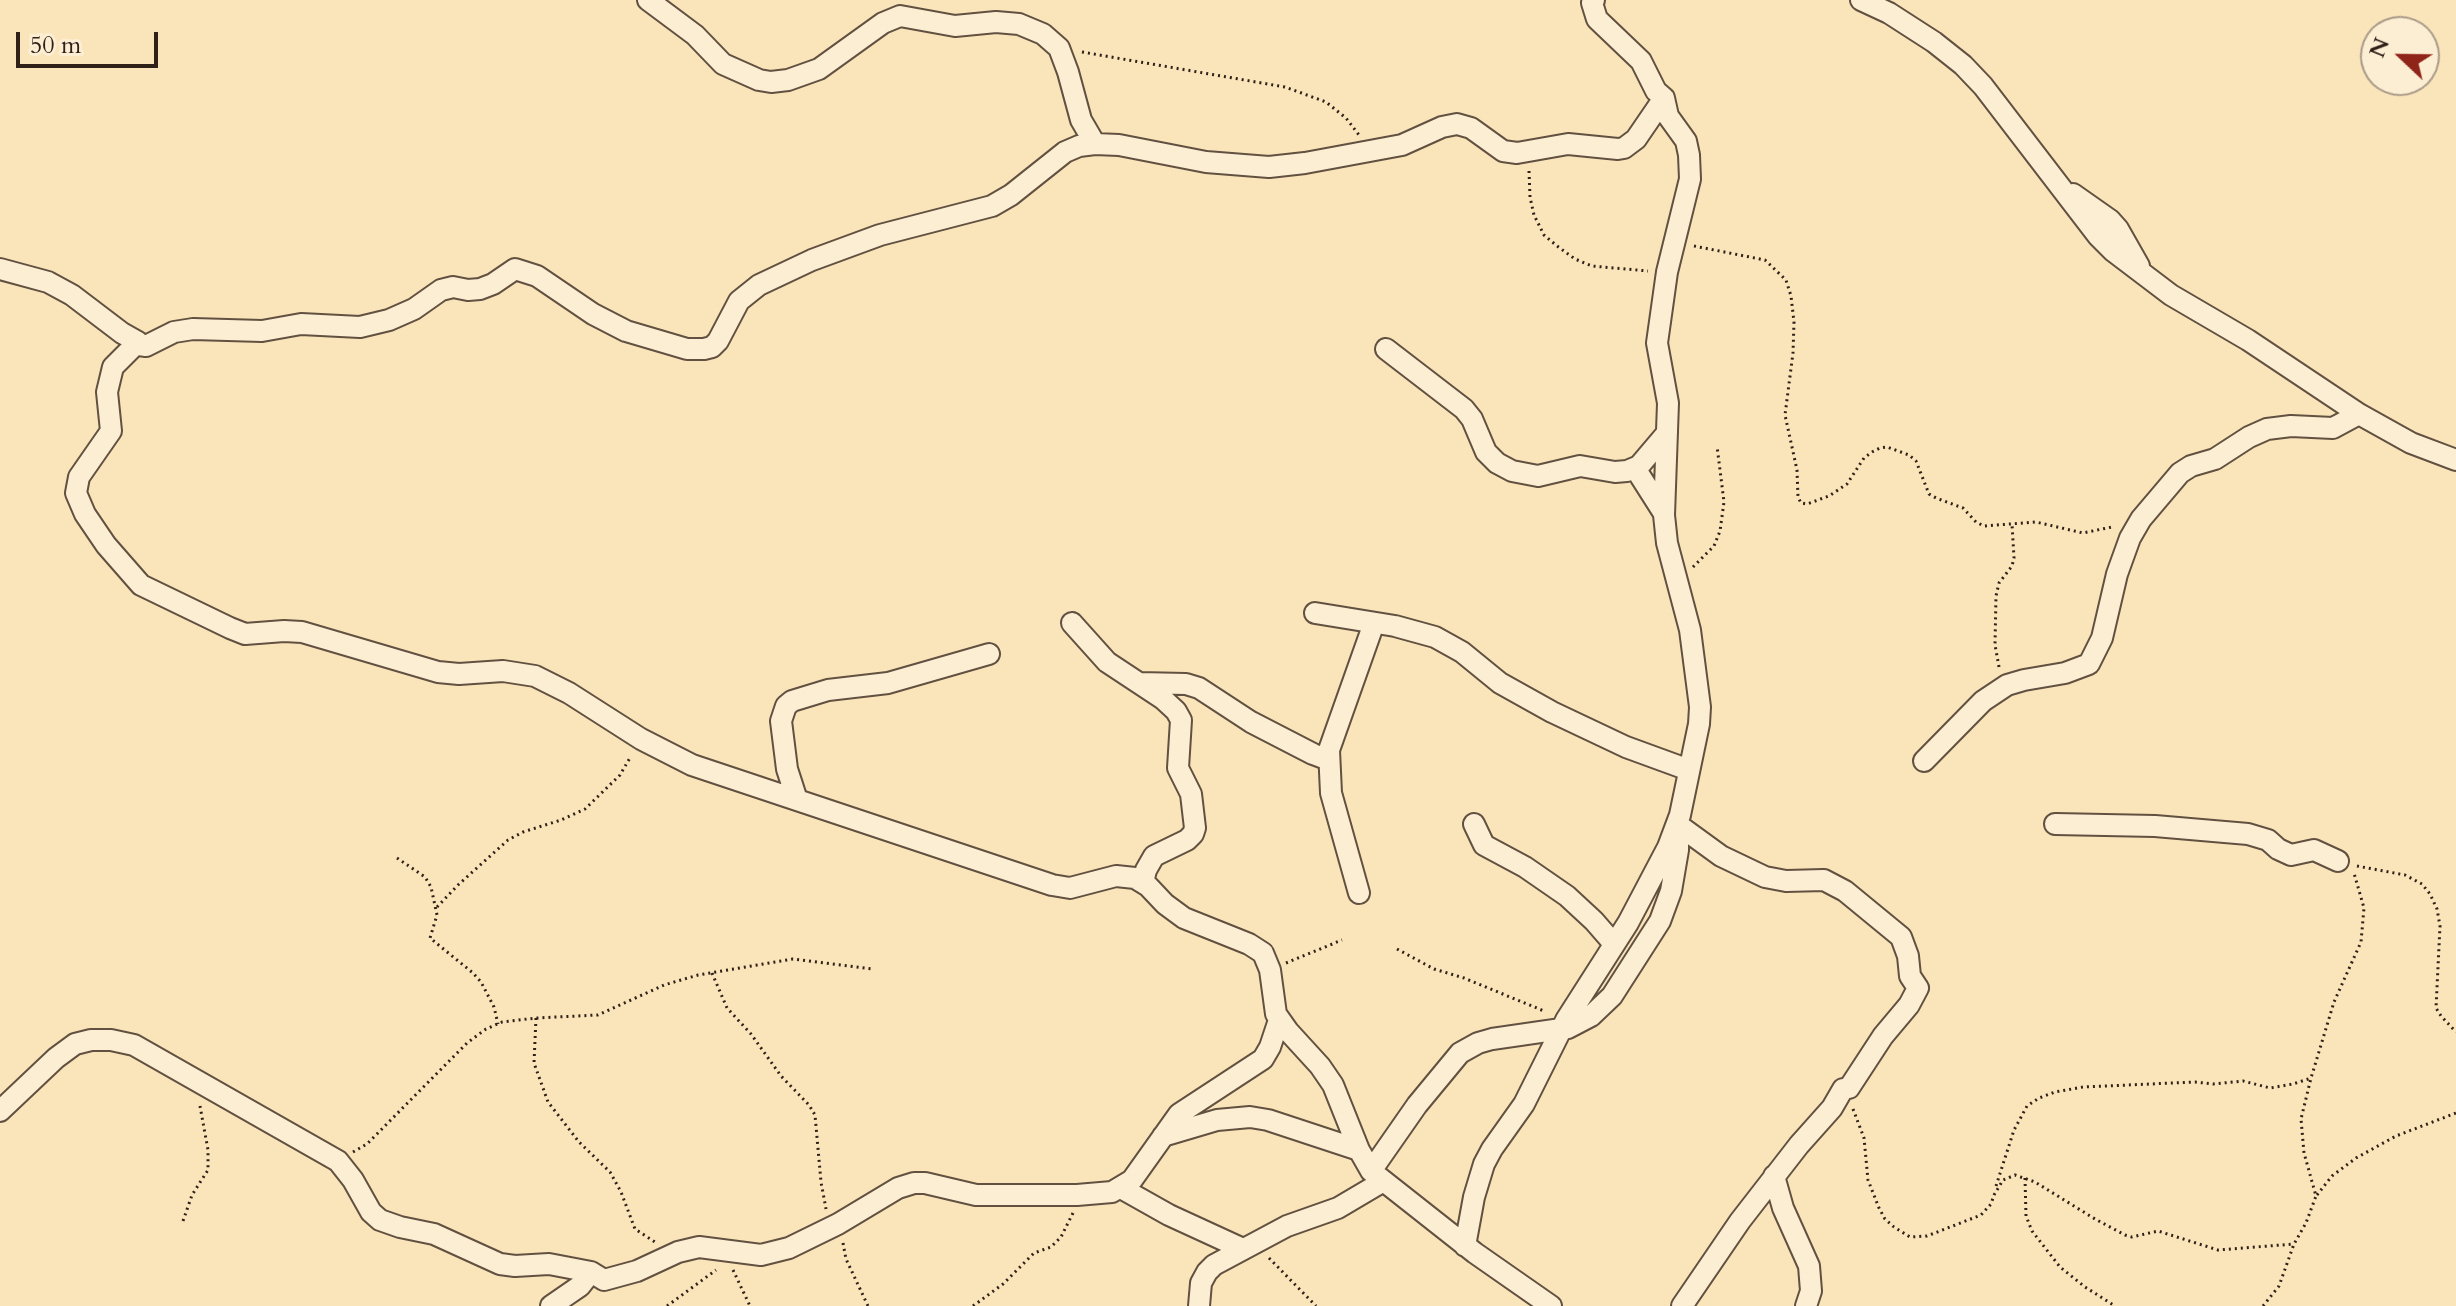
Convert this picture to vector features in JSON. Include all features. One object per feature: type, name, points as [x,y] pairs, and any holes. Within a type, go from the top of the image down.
[{"type":"street","points":[[648,0],[695,35],[723,64],[771,82],[788,80],[819,69],[883,23],[900,16],[955,26],[1012,22],[1043,34],[1059,48],[1081,120],[1095,144]]},
{"type":"street","points":[[1465,1246],[1484,1164],[1524,1104],[1563,1025],[1647,890],[1677,824],[1699,724],[1700,707],[1690,630],[1667,543],[1664,515],[1668,403],[1657,343],[1667,272],[1691,170],[1686,141],[1668,116],[1664,98],[1656,91],[1641,61],[1597,19],[1592,3],[1594,0]]},
{"type":"street","points":[[1861,0],[1889,13],[1963,65],[1983,86],[2098,236],[2149,279],[2359,414],[2411,443],[2456,460]]},
{"type":"street","points":[[0,269],[48,282],[72,295],[139,345],[146,346],[174,332],[193,329],[262,331],[301,324],[360,327],[389,320],[414,309],[441,290],[453,287],[480,289],[515,269],[537,276],[593,314],[626,331],[687,349],[709,348],[720,337],[739,301],[759,285],[812,260],[880,235],[992,206],[1011,195],[1065,152],[1095,144],[1149,150],[1206,162],[1269,167],[1415,141],[1442,127],[1457,124],[1471,128],[1500,151],[1517,153],[1568,144],[1624,148],[1640,134],[1664,98]]},
{"type":"street","points":[[138,342],[113,367],[107,392],[111,431],[79,477],[76,493],[85,514],[106,545],[141,585],[245,634],[302,632],[438,672],[503,671],[535,676],[569,693],[641,739],[692,765],[1052,885],[1070,888],[1116,876],[1143,883],[1184,918],[1256,948],[1265,956],[1279,1020],[1333,1085],[1359,1150],[1377,1176],[1465,1246],[1551,1306]]},
{"type":"street","points":[[1386,349],[1464,409],[1472,419],[1486,452],[1505,468],[1523,474],[1538,476],[1575,467],[1615,472],[1635,468],[1667,433]]},
{"type":"street","points":[[1924,761],[1983,701],[2007,685],[2065,673],[2089,664],[2102,638],[2121,562],[2141,519],[2180,473],[2215,459],[2249,437],[2275,427],[2333,428],[2359,414]]},
{"type":"street","points":[[1635,468],[1664,515]]},
{"type":"street","points":[[1315,613],[1435,637],[1462,652],[1500,683],[1552,712],[1626,747],[1689,770]]},
{"type":"street","points":[[1072,623],[1107,662],[1163,699],[1181,720],[1178,768],[1191,794],[1195,823],[1191,837],[1154,856],[1143,883]]},
{"type":"street","points":[[1359,893],[1334,807],[1329,760],[1332,741],[1374,623]]},
{"type":"street","points":[[797,800],[787,769],[781,721],[786,706],[792,701],[836,688],[888,683],[989,654]]},
{"type":"street","points":[[1139,683],[1186,684],[1199,688],[1251,722],[1329,760]]},
{"type":"street","points":[[1474,824],[1484,845],[1525,867],[1567,896],[1614,944]]},
{"type":"street","points":[[1199,1306],[1200,1287],[1207,1272],[1287,1226],[1338,1208],[1377,1176],[1417,1105],[1460,1053],[1492,1039],[1563,1025],[1591,1016],[1612,996],[1660,921],[1671,891],[1677,859],[1677,824]]},
{"type":"street","points":[[1677,824],[1721,856],[1765,877],[1786,881],[1824,880],[1836,885],[1903,940],[1910,976],[1918,987],[1917,993],[1883,1036],[1849,1088],[1843,1089],[1832,1108],[1774,1176],[1682,1306]]},
{"type":"street","points":[[2055,824],[2155,826],[2248,834],[2268,840],[2291,855],[2314,850],[2338,861]]},
{"type":"street","points":[[0,1111],[75,1044],[111,1040],[134,1045],[338,1161],[371,1212],[390,1224],[434,1234],[500,1264],[549,1264],[591,1272],[604,1280],[699,1247],[727,1255],[769,1254],[789,1248],[835,1226],[872,1202],[914,1183],[976,1195],[1112,1192],[1132,1180],[1186,1108],[1263,1059],[1279,1020]]},
{"type":"street","points":[[1163,1136],[1217,1120],[1250,1117],[1359,1150]]},
{"type":"street","points":[[1774,1176],[1783,1208],[1809,1266],[1811,1291],[1806,1306]]},
{"type":"street","points":[[1121,1188],[1169,1215],[1243,1249]]},
{"type":"street","points":[[551,1306],[580,1286],[591,1272]]},
{"type":"path","points":[[1059,48],[1285,87],[1326,102],[1346,118],[1366,143],[1382,147]]},
{"type":"path","points":[[1528,151],[1530,197],[1534,215],[1544,235],[1575,259],[1592,266],[1667,272]]},
{"type":"path","points":[[1674,242],[1765,260],[1786,280],[1791,296],[1794,338],[1785,415],[1801,503],[1807,504],[1829,496],[1847,484],[1864,458],[1887,447],[1916,461],[1924,486],[1936,498],[1963,508],[1984,526],[2036,522],[2083,533],[2141,519]]},
{"type":"path","points":[[1679,591],[1694,565],[1714,546],[1719,535],[1724,502],[1717,446]]},
{"type":"path","points":[[2007,685],[1996,660],[1995,618],[1999,583],[2012,566],[2014,558],[2012,524]]},
{"type":"path","points":[[437,907],[508,840],[585,809],[620,775],[641,739]]},
{"type":"path","points":[[397,858],[425,877],[437,907],[430,938],[481,982],[494,1007],[498,1024]]},
{"type":"path","points":[[2316,1196],[2301,1134],[2301,1119],[2334,1002],[2361,942],[2364,908],[2351,865],[2405,875],[2422,884],[2430,894],[2440,926],[2436,1008],[2456,1032]]},
{"type":"path","points":[[1270,970],[1342,940]]},
{"type":"path","points":[[1397,949],[1434,969],[1464,978],[1563,1025]]},
{"type":"path","points":[[338,1161],[367,1144],[467,1043],[498,1024],[536,1018],[598,1015],[664,985],[793,959],[873,969]]},
{"type":"path","points":[[712,973],[727,1008],[815,1115],[821,1182],[846,1259],[868,1306]]},
{"type":"path","points":[[536,1018],[534,1063],[548,1102],[579,1142],[610,1172],[635,1229],[678,1252]]},
{"type":"path","points":[[1843,1089],[1861,1127],[1872,1192],[1885,1219],[1910,1237],[1927,1236],[1981,1215],[1991,1204],[2014,1130],[2027,1106],[2039,1098],[2083,1087],[2243,1081],[2270,1088],[2311,1078]]},
{"type":"path","points":[[183,1221],[192,1195],[208,1170],[209,1161],[198,1082]]},
{"type":"path","points":[[2263,1306],[2279,1286],[2316,1196],[2332,1176],[2356,1158],[2396,1136],[2456,1113]]},
{"type":"path","points":[[1994,1195],[2003,1180],[2015,1175],[2132,1237],[2158,1231],[2218,1250],[2294,1244]]},
{"type":"path","points":[[2025,1178],[2026,1216],[2032,1231],[2060,1267],[2115,1306]]},
{"type":"path","points":[[973,1306],[1003,1284],[1034,1253],[1051,1247],[1061,1237],[1074,1212],[1077,1195]]},
{"type":"path","points":[[1243,1249],[1276,1263],[1316,1306]]},
{"type":"path","points":[[667,1306],[727,1255],[750,1306]]}]
